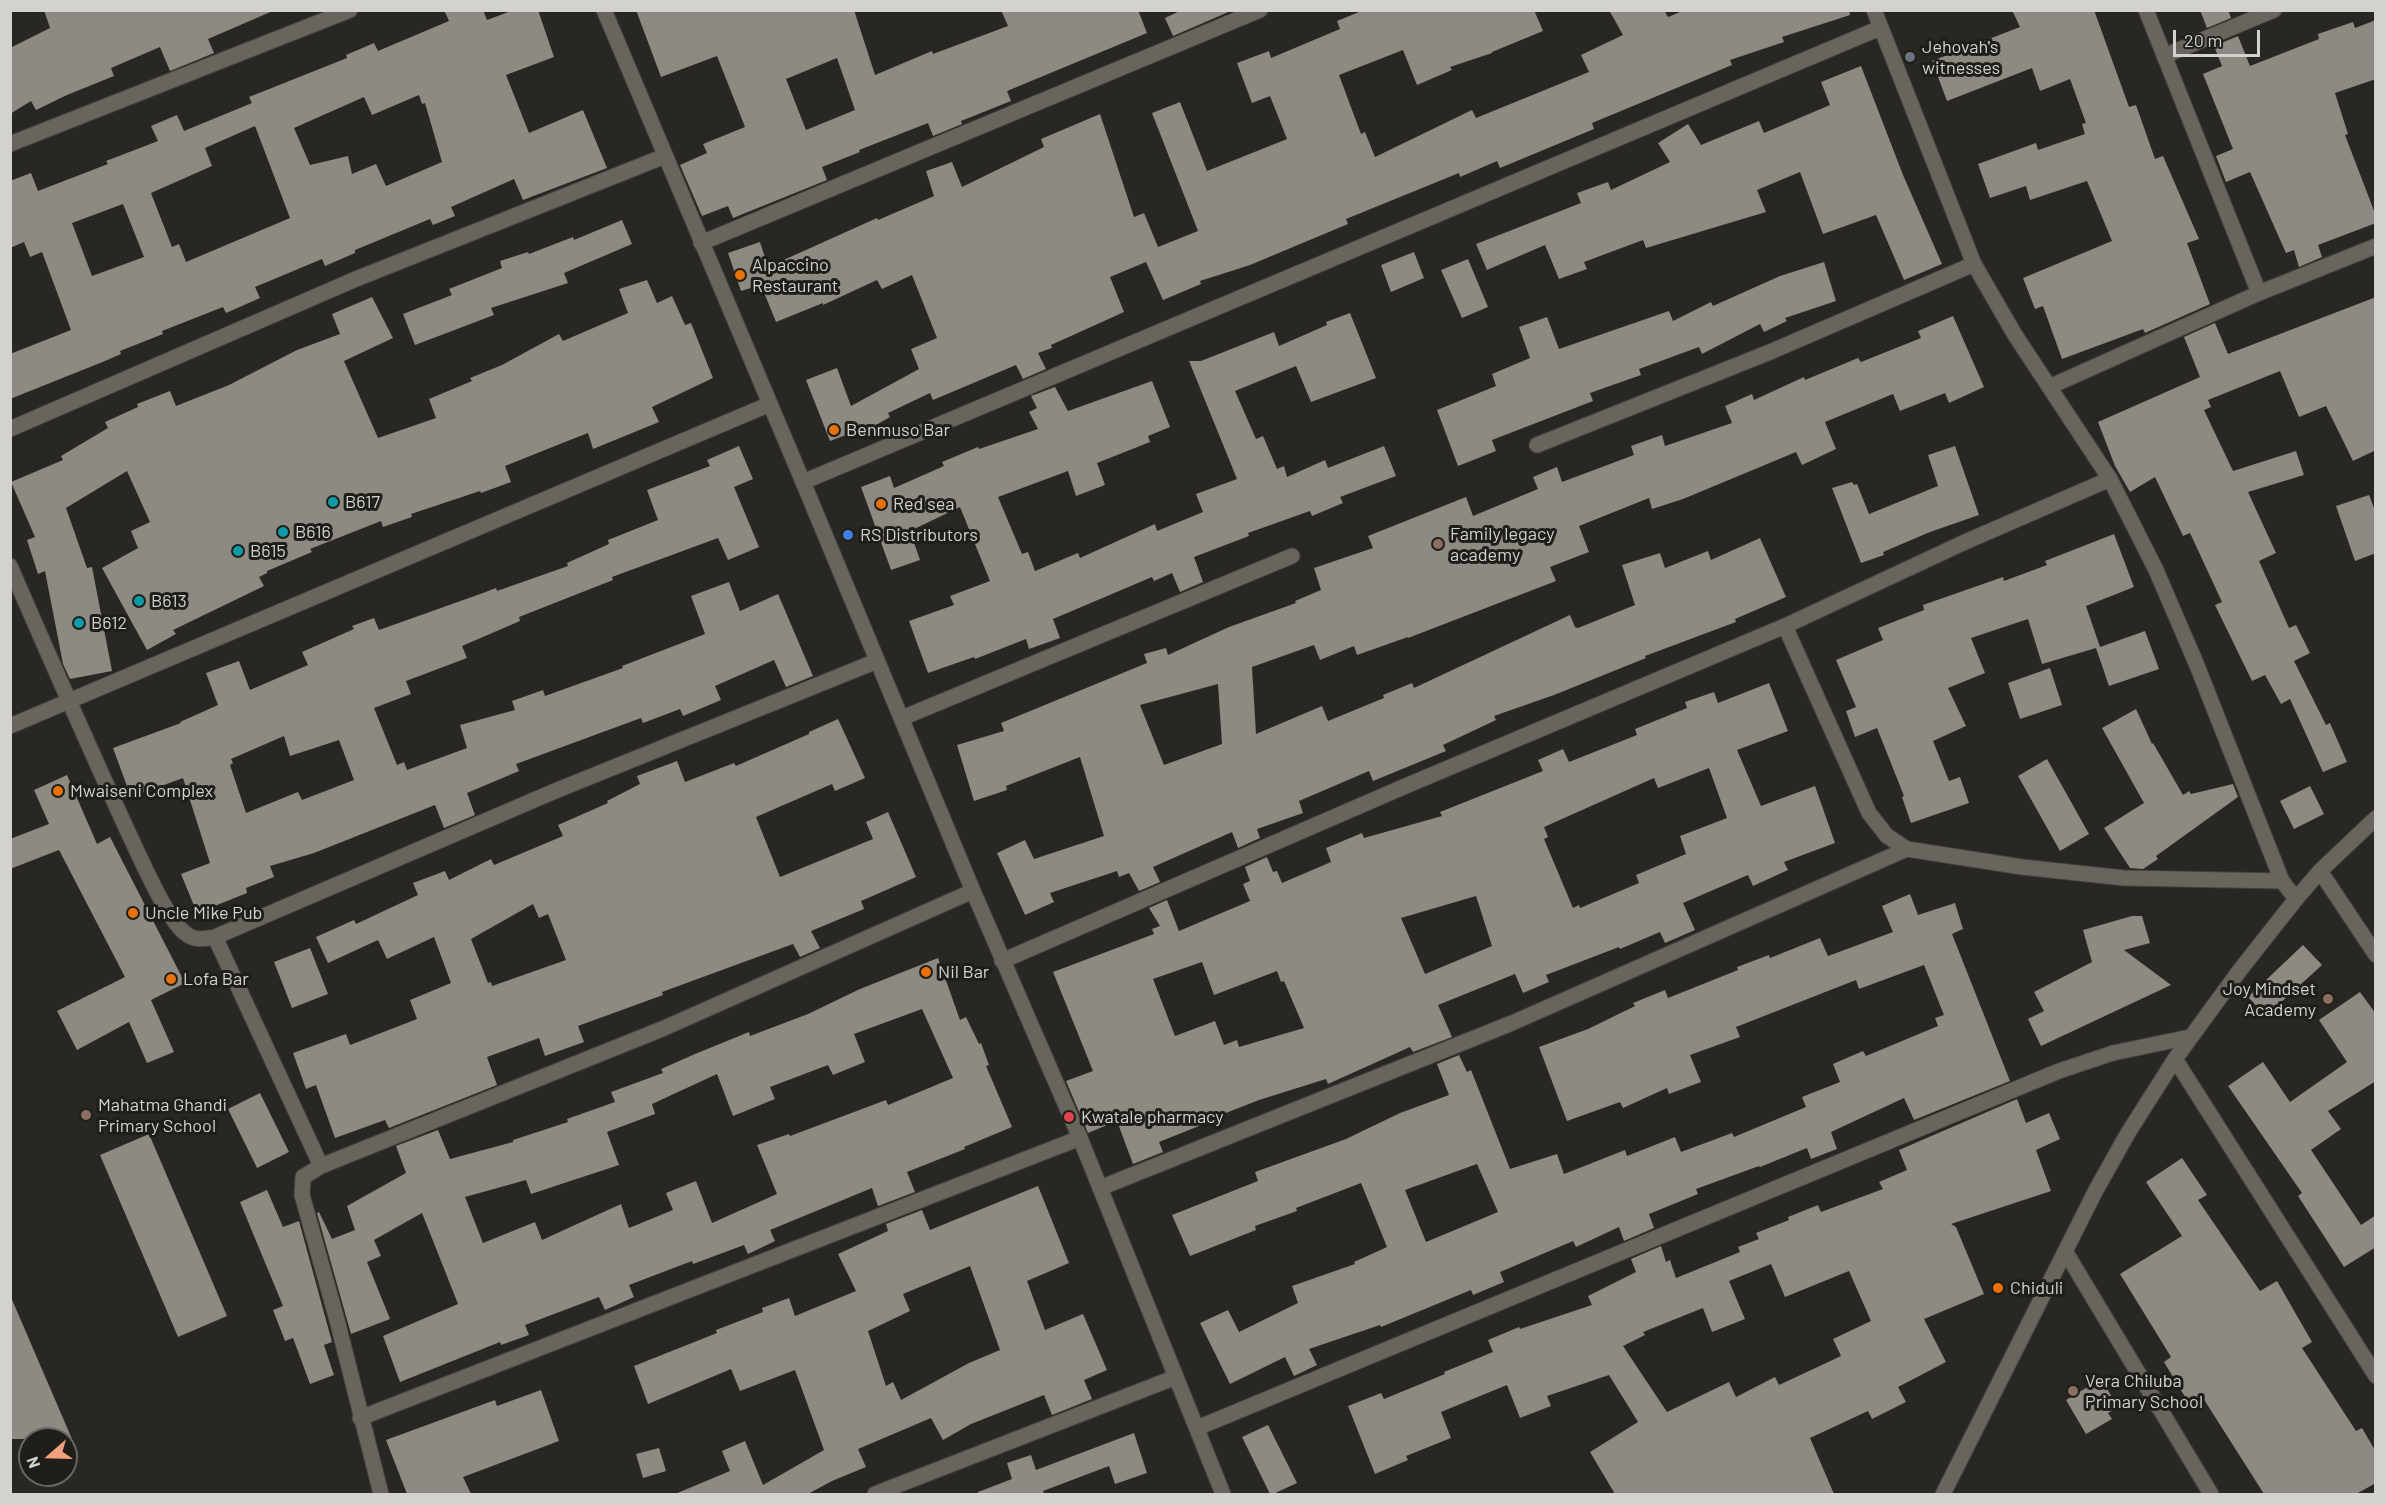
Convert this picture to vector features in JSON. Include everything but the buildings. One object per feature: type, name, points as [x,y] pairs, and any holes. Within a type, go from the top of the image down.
[{"type":"street","points":[[10,144],[350,10]]},
{"type":"street","points":[[604,10],[1002,961],[1080,1138],[1223,1494]]},
{"type":"street","points":[[701,243],[1260,10]]},
{"type":"street","points":[[1874,10],[1974,264],[2015,336],[2110,479],[2156,570],[2196,663],[2282,881],[2295,899]]},
{"type":"street","points":[[2146,10],[2259,293]]},
{"type":"street","points":[[2164,56],[2274,10]]},
{"type":"street","points":[[803,482],[1880,27]]},
{"type":"street","points":[[10,429],[356,279],[665,156]]},
{"type":"street","points":[[2049,387],[2259,293],[2376,246]]},
{"type":"street","points":[[1537,445],[1770,352],[1974,264]]},
{"type":"street","points":[[10,726],[770,404]]},
{"type":"street","points":[[1002,961],[1418,780],[1785,626],[1965,542],[2110,479]]},
{"type":"street","points":[[902,718],[1292,556]]},
{"type":"street","points":[[10,566],[68,701],[142,860],[175,923],[186,934],[197,940],[215,937],[555,790],[877,661]]},
{"type":"street","points":[[1785,626],[1869,813],[1887,836],[1907,849],[2022,867],[2124,878],[2282,881]]},
{"type":"street","points":[[1943,1494],[2065,1251],[2123,1143],[2175,1059],[2295,899],[2320,871],[2376,818]]},
{"type":"street","points":[[1100,1188],[1512,1023],[1907,849]]},
{"type":"street","points":[[2320,871],[2376,955]]},
{"type":"street","points":[[381,1494],[360,1418],[340,1331],[302,1195],[303,1177],[321,1166],[662,1029],[973,891]]},
{"type":"street","points":[[215,937],[321,1166]]},
{"type":"street","points":[[1197,1428],[2059,1071],[2114,1053],[2190,1036]]},
{"type":"street","points":[[2175,1059],[2376,1376]]},
{"type":"street","points":[[360,1418],[1080,1138]]},
{"type":"street","points":[[2065,1251],[2211,1494]]},
{"type":"street","points":[[875,1494],[1176,1377]]},
{"type":"place","name":"Jehovah's witnesses","points":[[1910,57]]},
{"type":"place","name":"Alpaccino Restaurant","points":[[740,275]]},
{"type":"place","name":"Benmuso Bar","points":[[834,430]]},
{"type":"place","name":"B617","points":[[333,502]]},
{"type":"place","name":"Red sea","points":[[881,504]]},
{"type":"place","name":"B616","points":[[283,532]]},
{"type":"place","name":"RS Distributors","points":[[848,535]]},
{"type":"place","name":"Family legacy academy","points":[[1438,544]]},
{"type":"place","name":"B615","points":[[238,551]]},
{"type":"place","name":"B613","points":[[139,601]]},
{"type":"place","name":"B612","points":[[79,623]]},
{"type":"place","name":"Mwaiseni Complex","points":[[58,791]]},
{"type":"place","name":"Uncle Mike Pub","points":[[133,913]]},
{"type":"place","name":"Nil Bar","points":[[926,972]]},
{"type":"place","name":"Lofa Bar","points":[[171,979]]},
{"type":"place","name":"Joy Mindset Academy","points":[[2328,999]]},
{"type":"place","name":"Mahatma Ghandi Primary School","points":[[86,1115]]},
{"type":"place","name":"Kwatale pharmacy","points":[[1069,1117]]},
{"type":"place","name":"Chiduli","points":[[1998,1288]]},
{"type":"place","name":"Vera Chiluba Primary School","points":[[2073,1391]]}]
